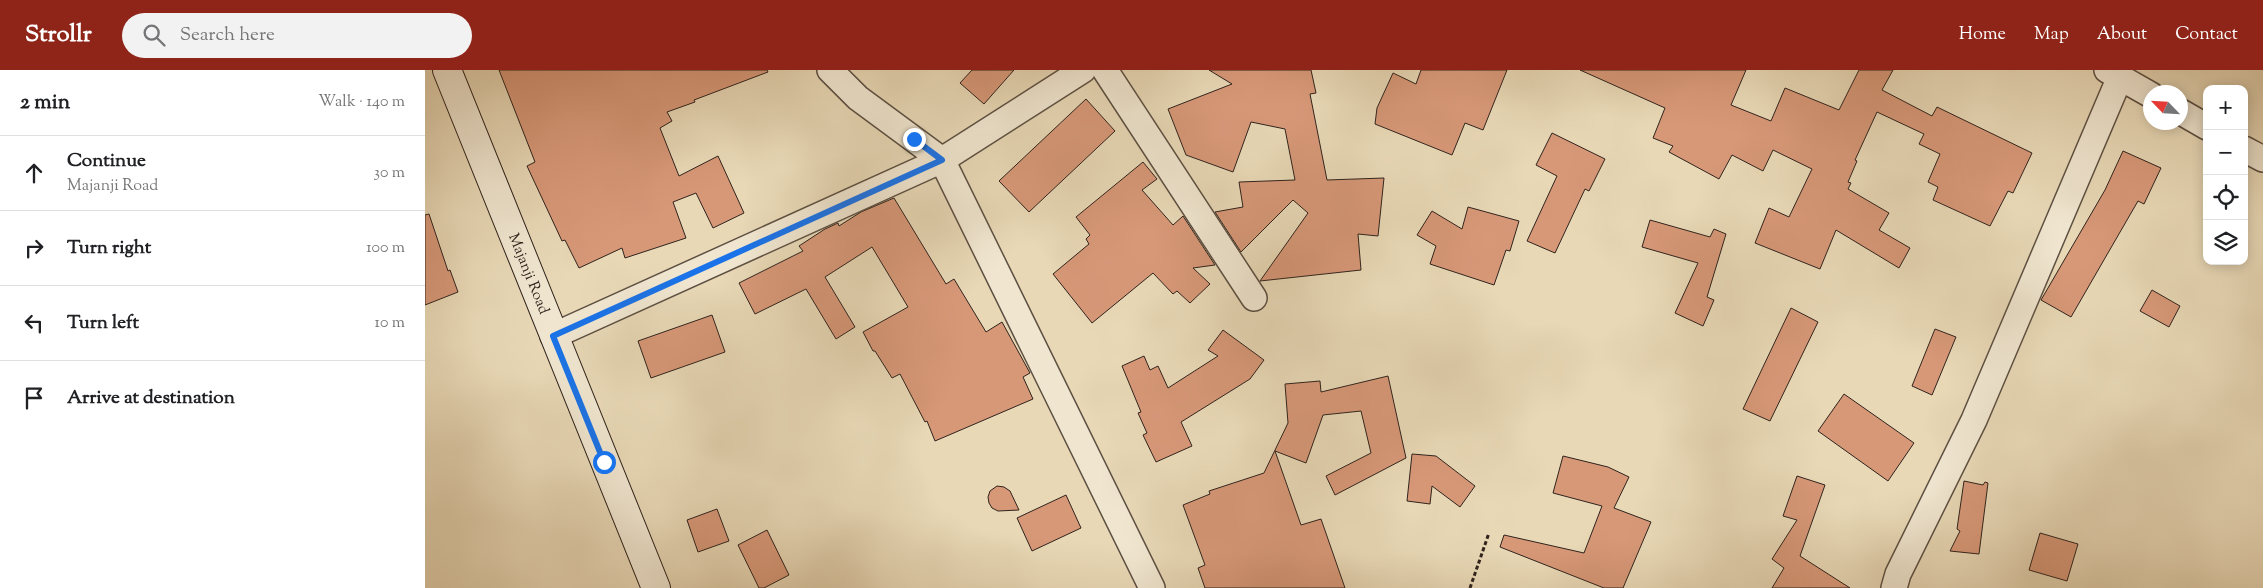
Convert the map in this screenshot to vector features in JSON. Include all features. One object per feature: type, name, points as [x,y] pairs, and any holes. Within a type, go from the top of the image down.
[{"type":"main road","name":"Majanji Road","points":[[447,70],[656,588]]},
{"type":"street","points":[[830,70],[859,98],[942,160],[1152,588]]},
{"type":"street","points":[[553,336],[942,160],[1083,70]]},
{"type":"street","points":[[1105,70],[1254,298]]},
{"type":"street","points":[[1894,588],[1898,574],[1974,420],[2113,74],[2143,91]]},
{"type":"street","points":[[2188,116],[2203,125]]},
{"type":"street","points":[[2248,151],[2263,159]]},
{"type":"path","points":[[1470,588],[1489,534]]},
{"type":"building","points":[[499,70],[767,70],[768,72],[667,112],[672,121],[660,128],[679,176],[718,156],[744,213],[713,228],[696,193],[673,202],[686,238],[625,258],[622,248],[579,268],[565,240],[562,241],[527,166],[535,162]]},
{"type":"building","points":[[972,70],[1014,70],[984,104],[960,83]]},
{"type":"building","points":[[1209,70],[1311,70],[1316,93],[1310,94],[1327,180],[1384,178],[1378,236],[1358,234],[1361,270],[1260,281],[1308,213],[1293,200],[1241,252],[1215,212],[1243,207],[1239,182],[1295,180],[1285,129],[1251,122],[1233,172],[1186,155],[1168,109],[1232,84]]},
{"type":"building","points":[[1421,70],[1507,70],[1483,130],[1465,123],[1452,155],[1375,124],[1377,108],[1393,73],[1416,84]]},
{"type":"building","points":[[1580,70],[1746,70],[1731,105],[1771,121],[1785,88],[1839,110],[1859,70],[1893,70],[1882,90],[1932,116],[1937,107],[2032,153],[2013,193],[2008,191],[1990,226],[1933,200],[1938,187],[1928,182],[1940,154],[1919,144],[1924,134],[1877,112],[1855,160],[1857,161],[1848,182],[1851,183],[1848,189],[1889,213],[1879,230],[1910,248],[1899,268],[1836,230],[1820,269],[1755,243],[1769,208],[1789,217],[1812,169],[1773,150],[1763,171],[1732,155],[1719,179],[1669,152],[1673,146],[1653,138],[1665,108]]},
{"type":"building","points":[[1086,99],[1115,131],[1029,212],[999,181]]},
{"type":"building","points":[[1552,133],[1605,159],[1589,191],[1585,189],[1555,253],[1527,241],[1557,176],[1536,165]]},
{"type":"building","points":[[2123,151],[2161,168],[2144,204],[2138,201],[2071,317],[2041,300],[2105,190]]},
{"type":"building","points":[[1143,162],[1157,179],[1142,190],[1173,225],[1183,216],[1215,265],[1193,268],[1210,284],[1190,303],[1177,291],[1173,294],[1153,273],[1092,323],[1053,274],[1089,244],[1086,239],[1090,235],[1076,217]]},
{"type":"building","points":[[894,198],[946,284],[954,279],[986,332],[1002,322],[1030,373],[1023,377],[1033,399],[935,441],[927,421],[925,422],[900,374],[892,378],[875,351],[873,351],[863,332],[908,307],[872,247],[825,277],[855,327],[836,339],[806,289],[755,314],[739,283],[803,251],[799,246],[825,229],[838,223],[839,226],[861,212]]},
{"type":"building","points":[[1468,207],[1519,221],[1510,251],[1506,250],[1494,285],[1430,264],[1436,246],[1417,235],[1432,211],[1462,229]]},
{"type":"building","points":[[429,214],[448,271],[450,270],[458,292],[425,305],[425,215]]},
{"type":"building","points":[[1650,220],[1710,237],[1714,229],[1726,234],[1707,297],[1714,300],[1703,326],[1675,313],[1698,263],[1642,247]]},
{"type":"building","points":[[2152,290],[2180,306],[2169,327],[2140,311]]},
{"type":"building","points":[[1791,308],[1818,322],[1770,421],[1743,409]]},
{"type":"building","points":[[712,315],[725,352],[651,378],[638,341]]},
{"type":"building","points":[[1935,329],[1956,337],[1932,395],[1912,386]]},
{"type":"building","points":[[1223,330],[1264,360],[1250,379],[1181,422],[1192,446],[1156,462],[1143,435],[1147,433],[1138,413],[1141,412],[1122,366],[1144,356],[1150,370],[1158,366],[1168,388],[1218,356],[1208,350]]},
{"type":"building","points":[[1388,376],[1406,458],[1335,495],[1326,476],[1371,453],[1361,411],[1323,415],[1306,463],[1275,451],[1301,525],[1321,519],[1345,588],[1205,588],[1198,568],[1205,565],[1183,505],[1210,494],[1209,491],[1264,473],[1288,423],[1285,384],[1320,381],[1321,392]]},
{"type":"building","points":[[1844,394],[1914,443],[1888,481],[1818,431]]},
{"type":"building","points":[[1412,454],[1436,456],[1475,486],[1460,507],[1432,486],[1430,504],[1407,501]]},
{"type":"building","points":[[1563,456],[1608,467],[1629,477],[1614,508],[1651,522],[1623,588],[1604,588],[1500,547],[1504,535],[1584,553],[1602,506],[1553,493]]},
{"type":"building","points":[[1797,476],[1825,485],[1800,556],[1850,588],[1772,588],[1784,568],[1772,559],[1797,520],[1783,516]]},
{"type":"building","points":[[1964,481],[1983,485],[1985,482],[1988,483],[1979,554],[1950,551],[1960,531],[1957,529]]},
{"type":"building","points":[[997,486],[1004,487],[1010,491],[1019,510],[998,511],[992,508],[988,497],[990,491]]},
{"type":"building","points":[[1066,495],[1081,528],[1032,551],[1017,518]]},
{"type":"building","points":[[717,509],[729,541],[698,552],[687,520]]},
{"type":"building","points":[[767,530],[789,575],[764,588],[759,588],[738,545]]},
{"type":"building","points":[[2040,533],[2078,544],[2067,581],[2029,570]]},
{"type":"route","points":[[604,462],[553,336],[942,160],[914,139]]}]
